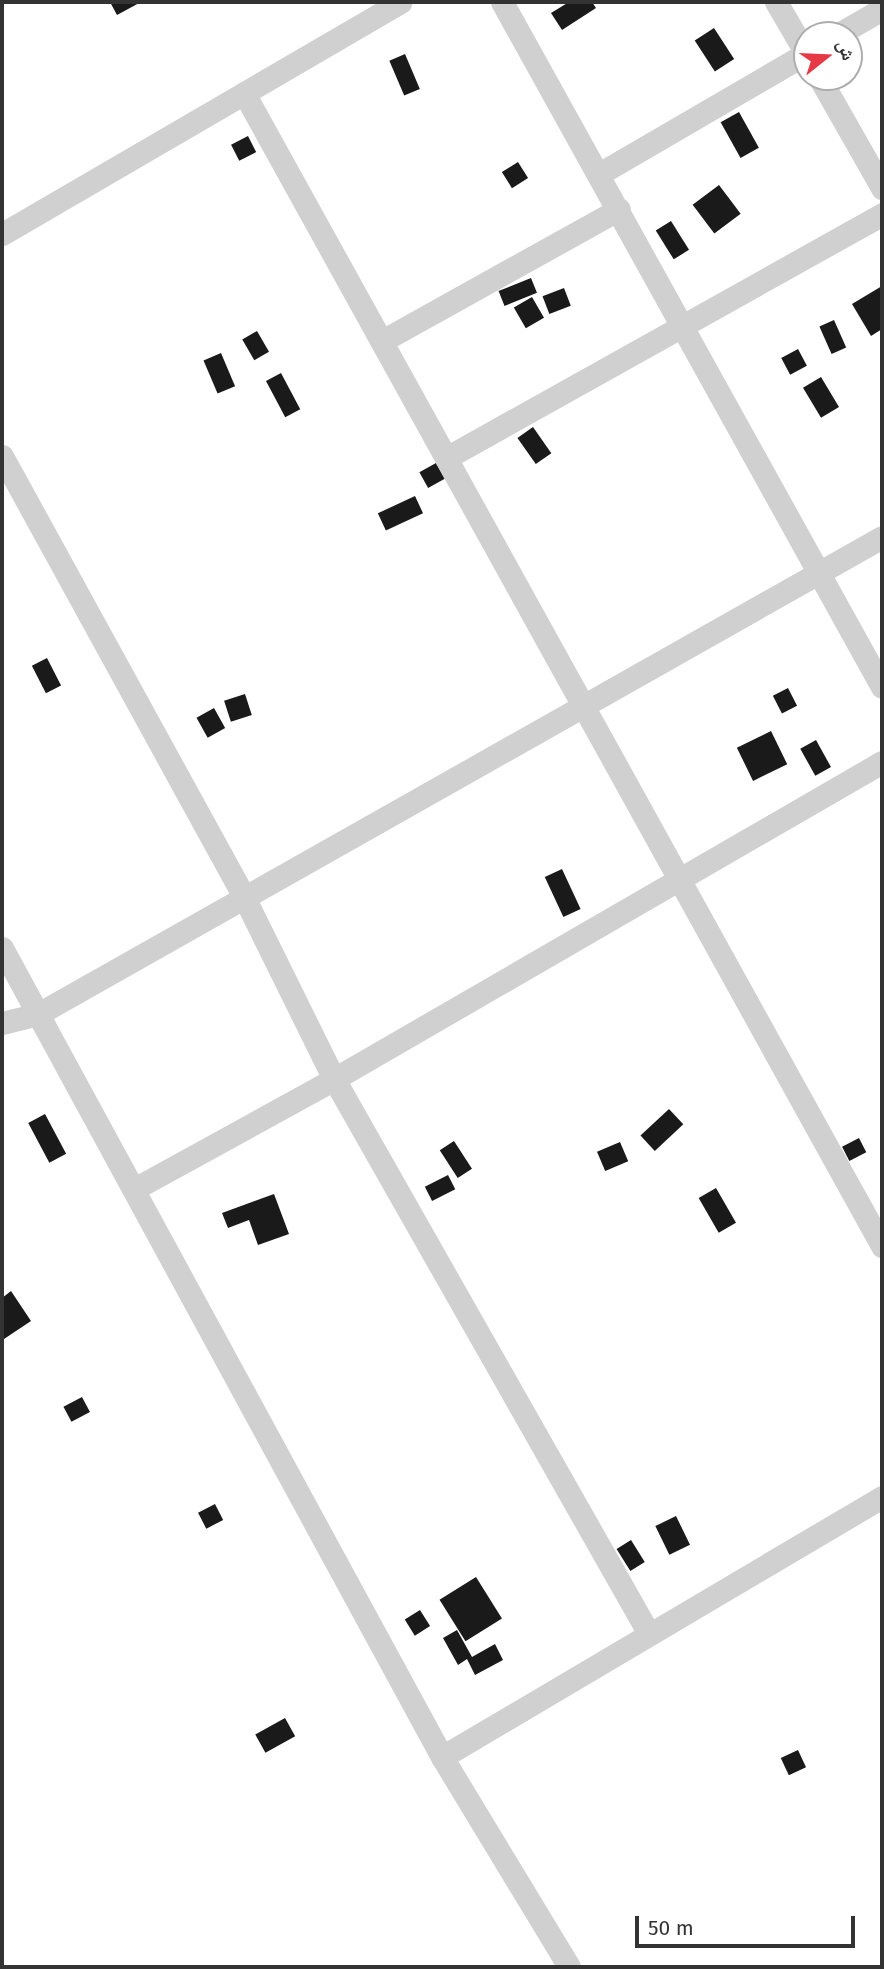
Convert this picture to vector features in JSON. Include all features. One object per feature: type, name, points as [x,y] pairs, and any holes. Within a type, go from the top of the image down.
[{"type":"street","points":[[2,234],[400,2]]},
{"type":"street","points":[[502,2],[684,325],[882,687]]},
{"type":"street","points":[[776,2],[793,31]]},
{"type":"street","points":[[861,21],[882,9]]},
{"type":"street","points":[[599,174],[793,62]]},
{"type":"street","points":[[827,91],[882,188]]},
{"type":"street","points":[[244,93],[882,1246]]},
{"type":"street","points":[[382,341],[619,209]]},
{"type":"street","points":[[446,458],[882,214]]},
{"type":"street","points":[[2,456],[243,895],[334,1079],[648,1632]]},
{"type":"street","points":[[2,1023],[38,1014],[243,895],[882,537]]},
{"type":"street","points":[[136,1188],[334,1079],[882,762]]},
{"type":"street","points":[[2,947],[136,1188],[442,1757],[569,1967]]},
{"type":"street","points":[[442,1757],[648,1632],[882,1497]]},
{"type":"building","points":[[110,2],[141,2],[117,15]]},
{"type":"building","points":[[569,2],[592,2],[596,8],[562,30],[551,13]]},
{"type":"building","points":[[714,28],[734,59],[715,72],[695,41]]},
{"type":"building","points":[[405,54],[420,89],[404,96],[389,61]]},
{"type":"building","points":[[739,112],[759,148],[741,158],[721,122]]},
{"type":"building","points":[[248,136],[256,152],[239,161],[231,145]]},
{"type":"building","points":[[518,162],[528,178],[512,188],[502,172]]},
{"type":"building","points":[[719,185],[741,214],[714,234],[693,205]]},
{"type":"building","points":[[671,221],[689,250],[674,259],[656,231]]},
{"type":"building","points":[[531,278],[537,293],[505,306],[499,291]]},
{"type":"building","points":[[882,286],[882,329],[871,336],[852,304]]},
{"type":"building","points":[[564,288],[571,306],[549,314],[543,296]]},
{"type":"building","points":[[532,297],[544,318],[526,328],[514,308]]},
{"type":"building","points":[[834,320],[846,347],[832,354],[819,327]]},
{"type":"building","points":[[257,331],[269,352],[254,360],[242,340]]},
{"type":"building","points":[[798,349],[807,366],[790,375],[781,358]]},
{"type":"building","points":[[221,353],[235,386],[218,394],[204,360]]},
{"type":"building","points":[[281,373],[300,409],[285,417],[266,381]]},
{"type":"building","points":[[821,377],[839,407],[821,418],[803,388]]},
{"type":"building","points":[[533,427],[551,453],[536,464],[517,438]]},
{"type":"building","points":[[436,463],[445,479],[428,488],[419,472]]},
{"type":"building","points":[[415,496],[423,513],[386,531],[378,513]]},
{"type":"building","points":[[47,658],[61,686],[46,693],[32,666]]},
{"type":"building","points":[[788,688],[797,706],[782,714],[773,696]]},
{"type":"building","points":[[245,694],[252,715],[231,722],[224,701]]},
{"type":"building","points":[[214,708],[225,728],[208,738],[197,718]]},
{"type":"building","points":[[771,731],[787,764],[753,781],[737,748]]},
{"type":"building","points":[[816,740],[831,767],[815,776],[800,749]]},
{"type":"building","points":[[562,869],[581,909],[563,917],[545,877]]},
{"type":"building","points":[[669,1109],[683,1124],[655,1151],[640,1136]]},
{"type":"building","points":[[45,1114],[66,1154],[49,1163],[28,1123]]},
{"type":"building","points":[[859,1138],[866,1152],[849,1161],[842,1147]]},
{"type":"building","points":[[454,1141],[472,1169],[458,1178],[440,1150]]},
{"type":"building","points":[[620,1142],[628,1161],[605,1171],[597,1152]]},
{"type":"building","points":[[448,1175],[455,1189],[432,1201],[425,1187]]},
{"type":"building","points":[[716,1188],[736,1223],[719,1233],[699,1198]]},
{"type":"building","points":[[274,1194],[289,1234],[258,1245],[249,1220],[228,1228],[222,1213]]},
{"type":"building","points":[[11,1291],[31,1321],[4,1339],[2,1298]]},
{"type":"building","points":[[82,1397],[90,1412],[71,1422],[63,1407]]},
{"type":"building","points":[[215,1504],[223,1520],[206,1529],[198,1513]]},
{"type":"building","points":[[676,1516],[690,1545],[669,1555],[655,1526]]},
{"type":"building","points":[[631,1540],[645,1562],[630,1571],[617,1549]]},
{"type":"building","points":[[476,1577],[502,1619],[465,1641],[440,1600]]},
{"type":"building","points":[[420,1610],[430,1626],[415,1636],[405,1620]]},
{"type":"building","points":[[457,1630],[472,1657],[495,1644],[503,1660],[475,1675],[467,1659],[458,1665],[443,1638]]},
{"type":"building","points":[[285,1718],[295,1736],[265,1753],[255,1734]]},
{"type":"building","points":[[798,1750],[806,1767],[789,1775],[781,1758]]}]
